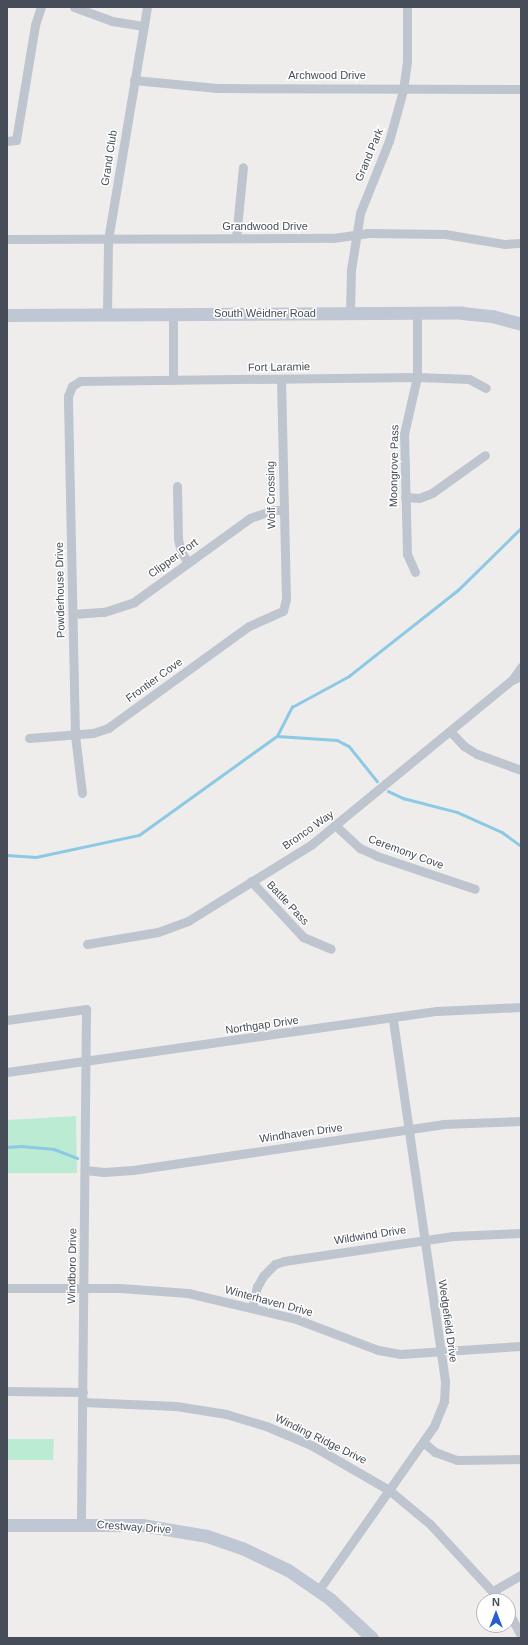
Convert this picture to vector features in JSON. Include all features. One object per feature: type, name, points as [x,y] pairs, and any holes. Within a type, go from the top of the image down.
[{"type":"main road","name":"South Weidner Road","points":[[7,315],[173,313],[462,313],[492,316],[521,324]]},
{"type":"main road","name":"Crestway Drive","points":[[7,1524],[142,1525],[207,1536],[242,1548],[288,1570],[318,1590],[372,1638]]},
{"type":"street","points":[[12,140],[35,24],[41,7]]},
{"type":"street","points":[[74,7],[112,20],[143,26]]},
{"type":"street","name":"Grand Club","points":[[107,314],[108,240],[146,7]]},
{"type":"street","name":"Grand Park","points":[[350,313],[355,235],[364,198],[389,141],[403,90],[407,62],[407,7]]},
{"type":"street","name":"Archwood Drive","points":[[134,80],[217,88],[371,87],[403,90],[521,89]]},
{"type":"street","points":[[236,238],[243,167]]},
{"type":"street","name":"Grandwood Drive","points":[[7,239],[108,240],[333,238],[355,235],[445,234],[505,244],[521,243]]},
{"type":"street","points":[[173,313],[173,380]]},
{"type":"street","name":"Moongrove Pass","points":[[414,572],[407,554],[404,434],[416,377],[418,313]]},
{"type":"street","name":"Fort Laramie","points":[[72,386],[80,381],[416,377],[469,379],[486,388]]},
{"type":"street","name":"Wolf Crossing","points":[[281,379],[286,599],[283,611]]},
{"type":"street","name":"Powderhouse Drive","points":[[72,386],[68,396],[74,735],[82,793]]},
{"type":"street","points":[[405,497],[418,498],[432,493],[485,455]]},
{"type":"street","points":[[177,486],[178,539],[181,552],[188,562]]},
{"type":"street","name":"Clipper Port","points":[[73,614],[119,609],[134,602],[250,518],[261,513],[283,510]]},
{"type":"street","name":"Frontier Cove","points":[[29,738],[93,733],[108,728],[249,626],[283,611]]},
{"type":"street","name":"Bronco Way","points":[[512,680],[521,667]]},
{"type":"street","name":"Bronco Way","points":[[87,944],[140,936],[174,927],[312,844],[336,826],[512,680],[521,676]]},
{"type":"street","points":[[450,731],[464,746],[477,754],[521,770]]},
{"type":"street","name":"Ceremony Cove","points":[[336,826],[360,848],[377,856],[475,889]]},
{"type":"street","name":"Battle Pass","points":[[251,881],[303,937],[331,949]]},
{"type":"street","name":"Northgap Drive","points":[[7,1072],[437,1011],[521,1007]]},
{"type":"street","name":"Windboro Drive","points":[[7,1020],[86,1009],[81,1524]]},
{"type":"street","name":"Wedgefield Drive","points":[[318,1590],[423,1442],[441,1414],[446,1388],[393,1018]]},
{"type":"street","name":"Windhaven Drive","points":[[85,1170],[104,1172],[133,1170],[443,1124],[521,1121]]},
{"type":"street","name":"Wildwind Drive","points":[[252,1308],[256,1287],[263,1276],[275,1264],[284,1260],[424,1240],[521,1233]]},
{"type":"street","name":"Winterhaven Drive","points":[[7,1288],[84,1288],[188,1293],[296,1319],[389,1352],[411,1355],[472,1348],[521,1346]]},
{"type":"street","points":[[7,1392],[83,1392]]},
{"type":"street","name":"Winding Ridge Drive","points":[[82,1402],[176,1406],[226,1414],[266,1426],[311,1445],[389,1490],[430,1524],[495,1593]]},
{"type":"street","points":[[423,1442],[435,1452],[457,1460],[521,1459]]},
{"type":"street","points":[[493,1590],[521,1575]]},
{"type":"street","points":[[516,1626],[521,1635]]},
{"type":"green space","points":[[76,1116],[77,1173],[7,1173],[7,1120]]},
{"type":"green space","points":[[7,1439],[54,1439],[53,1460],[7,1460]]},
{"type":"waterway","points":[[7,855],[36,857],[139,835],[277,736],[292,707],[349,676],[458,590],[521,528]]},
{"type":"waterway","points":[[277,736],[337,740],[349,746],[377,781]]},
{"type":"waterway","points":[[388,791],[403,798],[457,812],[502,832],[521,846]]},
{"type":"waterway","points":[[7,1147],[21,1146],[54,1149],[77,1158]]}]
